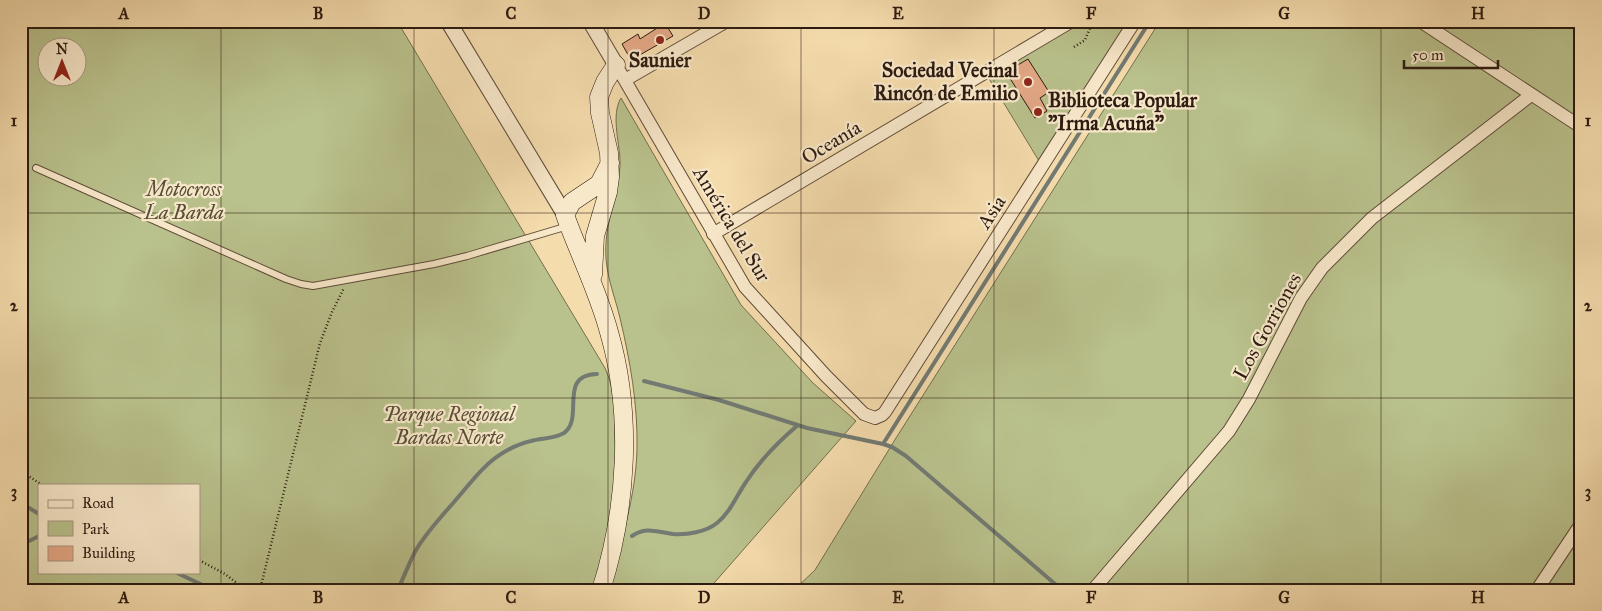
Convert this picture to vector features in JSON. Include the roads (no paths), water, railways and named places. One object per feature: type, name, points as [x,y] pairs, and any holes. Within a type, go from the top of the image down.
[{"type":"main road","points":[[594,286],[595,236],[609,185],[610,163],[598,104],[601,89],[616,65]]},
{"type":"main road","points":[[600,590],[610,556],[623,480],[624,438],[622,404],[615,354],[594,286],[567,220],[572,202],[599,184],[610,163]]},
{"type":"street","points":[[448,21],[567,220]]},
{"type":"street","name":"América del Sur","points":[[590,21],[713,234],[753,297],[864,414],[876,418]]},
{"type":"street","points":[[625,80],[727,21]]},
{"type":"street","name":"Oceanía","points":[[713,234],[1072,21]]},
{"type":"street","points":[[1420,21],[1581,127]]},
{"type":"street","name":"Asia","points":[[876,418],[885,412],[1132,23]]},
{"type":"street","name":"Los Gorriones","points":[[1093,590],[1229,431],[1249,399],[1301,298],[1322,268],[1372,218],[1531,95]]},
{"type":"street","points":[[1537,590],[1581,524]]},
{"type":"lane","points":[[36,168],[286,279],[314,286],[467,256],[567,220]]},
{"type":"waterway","points":[[883,444],[1150,21]]},
{"type":"waterway","points":[[395,590],[400,585],[424,537],[478,474],[498,456],[512,448],[564,433],[570,426],[573,398],[578,382],[585,376],[597,374]]},
{"type":"waterway","points":[[644,381],[719,400],[807,428],[892,447],[906,456],[1062,590]]},
{"type":"waterway","points":[[632,536],[647,530],[684,534],[702,531],[713,526],[726,514],[751,474],[763,459],[798,425]]},
{"type":"waterway","points":[[21,503],[38,513]]},
{"type":"waterway","points":[[21,545],[38,536]]},
{"type":"waterway","points":[[179,574],[213,590]]},
{"type":"place","name":"Saunier","points":[[660,40]]},
{"type":"place","name":"Sociedad Vecinal Rincón de Emilio","points":[[1028,82]]},
{"type":"place","name":"Biblioteca Popular \"Irma Acuña\"","points":[[1038,112]]},
{"type":"park label","name":"Motocross La Barda","points":[[184,200]]},
{"type":"park label","name":"Parque Regional Bardas Norte","points":[[449,426]]}]
